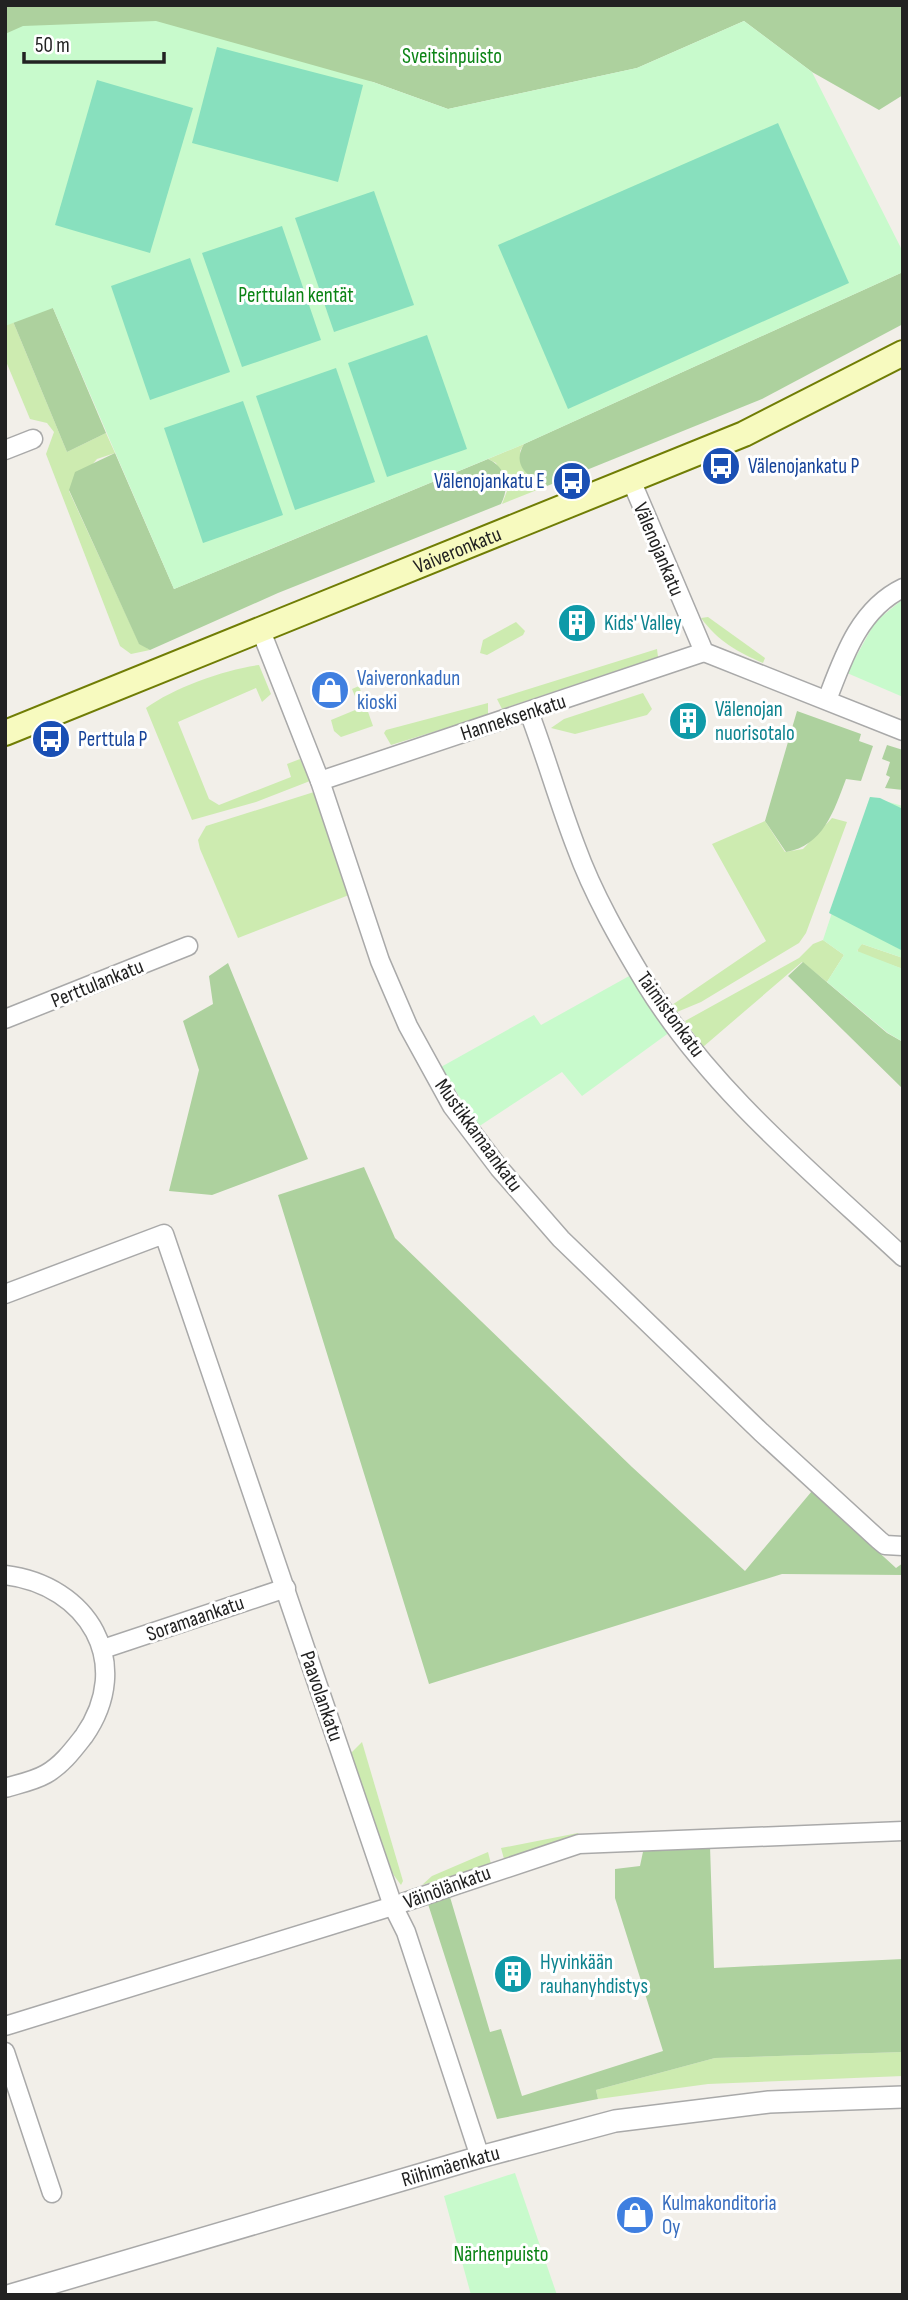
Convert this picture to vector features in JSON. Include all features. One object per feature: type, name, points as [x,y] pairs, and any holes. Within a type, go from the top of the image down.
[{"type":"main road","name":"Vaiveronkatu","points":[[5,733],[780,418],[903,353]]},
{"type":"street","points":[[5,450],[33,439]]},
{"type":"street","name":"Välenojankatu","points":[[631,480],[704,652]]},
{"type":"street","points":[[827,700],[853,638],[865,620],[879,603],[903,588]]},
{"type":"street","name":"Mustikkamaankatu","points":[[261,631],[320,781],[380,961],[408,1026],[452,1106],[499,1168],[561,1239],[761,1432],[885,1545],[903,1546]]},
{"type":"street","points":[[704,652],[903,731]]},
{"type":"street","name":"Hanneksenkatu","points":[[320,781],[704,652]]},
{"type":"street","name":"Taimistonkatu","points":[[529,712],[576,849],[611,922],[647,985],[723,1082],[783,1144],[903,1257]]},
{"type":"street","name":"Perttulankatu","points":[[5,1020],[188,946]]},
{"type":"street","name":"Paavolankatu","points":[[5,1294],[164,1234],[393,1906],[406,1932],[480,2157]]},
{"type":"street","points":[[5,1575],[27,1578],[55,1588],[73,1603],[103,1649],[105,1680],[99,1709],[77,1745],[62,1763],[45,1775],[5,1788]]},
{"type":"street","name":"Soramaankatu","points":[[103,1649],[286,1588]]},
{"type":"street","name":"Väinölänkatu","points":[[5,2026],[393,1906],[579,1844],[903,1831]]},
{"type":"street","points":[[5,2052],[52,2193]]},
{"type":"street","name":"Riihimäenkatu","points":[[11,2295],[587,2127],[643,2116],[769,2102],[903,2097]]},
{"type":"green space","name":"Sveitsinpuisto","points":[[5,5],[903,5],[903,95],[879,110],[812,72],[744,21],[637,68],[448,109],[373,82],[5,34]]},
{"type":"green space","name":"Perttulan kentät","points":[[156,21],[373,82],[448,109],[637,68],[744,21],[812,72],[903,252],[903,272],[524,444],[174,589],[53,308],[5,326],[5,34],[23,26]]},
{"type":"green space","points":[[217,47],[363,85],[338,182],[192,143]]},
{"type":"green space","points":[[97,80],[193,108],[150,253],[55,225]]},
{"type":"green space","points":[[778,123],[849,283],[568,409],[498,245]]},
{"type":"green space","points":[[374,191],[414,305],[334,332],[295,218]]},
{"type":"green space","points":[[282,226],[321,340],[242,367],[202,253]]},
{"type":"green space","points":[[190,258],[230,372],[150,400],[111,286]]},
{"type":"green space","points":[[903,272],[903,324],[762,399],[547,486],[528,475],[521,465],[524,444]]},
{"type":"green space","points":[[5,302],[67,452],[106,433],[115,453],[97,459],[69,491],[139,643],[150,650],[131,654],[120,646],[46,454],[54,432],[47,423],[30,419],[5,359]]},
{"type":"green space","points":[[5,302],[53,308],[106,433],[67,452]]},
{"type":"green space","points":[[427,335],[467,449],[387,477],[348,363]]},
{"type":"green space","points":[[336,368],[375,482],[295,510],[256,396]]},
{"type":"green space","points":[[243,401],[283,515],[203,543],[164,428]]},
{"type":"green space","points":[[524,444],[520,451],[528,478],[547,486],[502,504],[507,491],[496,463],[488,459]]},
{"type":"green space","points":[[115,453],[174,589],[488,459],[503,472],[506,484],[501,504],[278,593],[150,650],[139,644],[69,490],[75,472]]},
{"type":"green space","points":[[903,599],[903,697],[847,673],[875,622]]},
{"type":"green space","points":[[708,617],[765,658],[763,663],[736,650],[721,639],[701,618]]},
{"type":"green space","points":[[516,622],[525,631],[523,635],[487,655],[480,653],[483,640]]},
{"type":"green space","points":[[657,649],[658,657],[502,709],[497,699]]},
{"type":"green space","points":[[259,665],[271,694],[262,702],[256,688],[178,722],[209,799],[219,805],[291,777],[287,764],[300,759],[310,781],[256,802],[192,820],[146,708],[170,693],[200,680]]},
{"type":"green space","points":[[359,686],[373,726],[341,737],[334,731],[331,720],[360,708],[352,689]]},
{"type":"green space","points":[[643,693],[652,709],[647,715],[575,734],[551,728],[564,719]]},
{"type":"green space","points":[[488,703],[488,715],[391,745],[384,733],[386,730]]},
{"type":"green space","points":[[797,711],[861,734],[859,741],[873,746],[861,781],[846,779],[831,815],[818,835],[809,843],[786,852],[765,821]]},
{"type":"green space","points":[[887,745],[903,750],[903,790],[885,788],[890,777],[886,775],[890,762],[882,759]]},
{"type":"green space","points":[[314,792],[349,895],[238,938],[198,840],[206,826]]},
{"type":"green space","points":[[870,797],[903,806],[903,958],[862,944],[857,951],[903,969],[903,1042],[888,1033],[827,982],[844,955],[823,940]]},
{"type":"green space","points":[[870,797],[880,798],[903,809],[903,951],[829,913]]},
{"type":"green space","points":[[832,818],[847,822],[806,933],[799,943],[701,1002],[677,1012],[672,1005],[766,941],[712,844],[765,821],[785,852],[803,849]]},
{"type":"green space","points":[[823,940],[844,955],[827,982],[802,962],[703,1047],[685,1021],[799,958],[813,944]]},
{"type":"green space","points":[[862,944],[903,958],[903,969],[858,953],[857,947]]},
{"type":"green space","points":[[803,962],[887,1033],[903,1042],[903,1089],[788,976]]},
{"type":"green space","points":[[228,963],[308,1159],[212,1195],[169,1191],[199,1070],[183,1021],[213,1004],[209,976]]},
{"type":"green space","points":[[631,975],[670,1032],[582,1096],[562,1072],[478,1127],[441,1067],[534,1015],[541,1025]]},
{"type":"green space","points":[[364,1167],[395,1238],[632,1467],[745,1571],[812,1491],[896,1568],[903,1563],[903,1575],[782,1574],[429,1684],[278,1195]]},
{"type":"green space","points":[[362,1742],[403,1881],[401,1885],[390,1870],[350,1754]]},
{"type":"green space","points":[[578,1833],[579,1835],[504,1859],[501,1848]]},
{"type":"green space","points":[[710,1846],[714,1968],[903,1959],[903,2052],[715,2058],[596,2090],[598,2099],[497,2119],[428,1904],[450,1897],[490,2032],[501,2029],[522,2096],[663,2051],[615,1898],[615,1869],[640,1866],[644,1847]]},
{"type":"green space","points":[[488,1852],[491,1864],[422,1885],[432,1876]]},
{"type":"green space","points":[[903,2052],[903,2076],[708,2084],[598,2099],[596,2090],[715,2058]]},
{"type":"green space","name":"Närhenpuisto","points":[[515,2173],[557,2295],[471,2295],[444,2196]]},
{"type":"place","name":"Välenojankatu P","points":[[721,466]]},
{"type":"place","name":"Välenojankatu E","points":[[572,481]]},
{"type":"place","name":"Kids' Valley","points":[[577,623]]},
{"type":"place","name":"Vaiveronkadun kioski","points":[[330,690]]},
{"type":"place","name":"Välenojan nuorisotalo","points":[[688,721]]},
{"type":"place","name":"Perttula P","points":[[51,739]]},
{"type":"place","name":"Hyvinkään rauhanyhdistys","points":[[513,1974]]},
{"type":"place","name":"Kulmakonditoria Oy","points":[[635,2215]]}]
